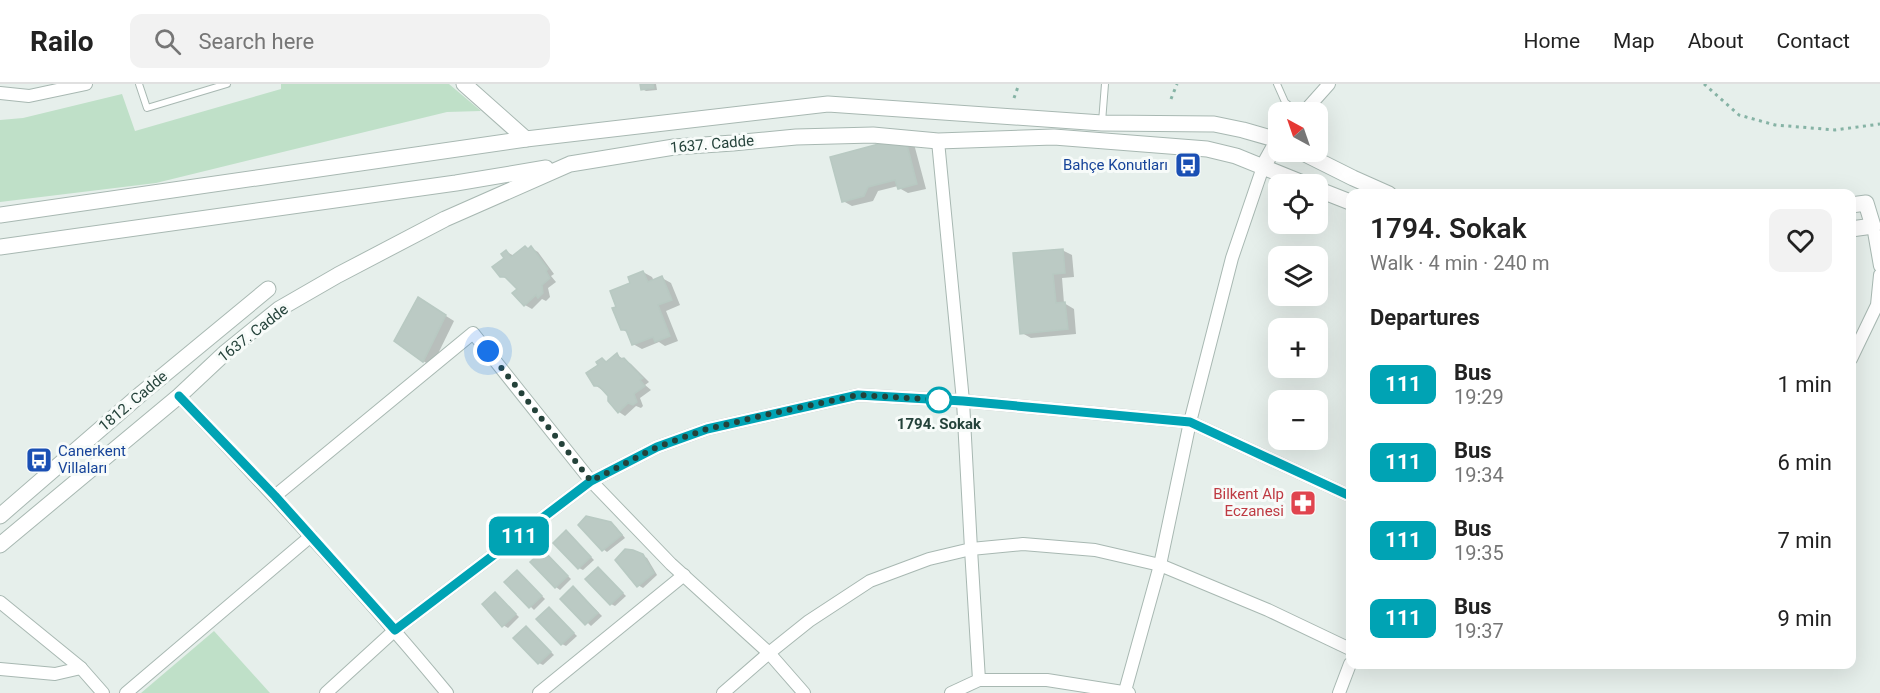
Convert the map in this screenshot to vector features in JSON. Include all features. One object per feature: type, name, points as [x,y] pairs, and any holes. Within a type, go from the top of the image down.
[{"type":"street","points":[[0,93],[29,96],[58,87],[86,84]]},
{"type":"street","points":[[464,84],[526,139]]},
{"type":"street","points":[[1313,102],[1329,84]]},
{"type":"street","name":"1637. Cadde","points":[[0,215],[526,139],[828,104],[1102,123],[1214,124],[1268,137]]},
{"type":"street","name":"1637. Cadde","points":[[179,396],[226,352],[279,309],[445,219],[570,164],[674,147],[796,136],[873,135],[938,141],[1054,137],[1207,149],[1236,156],[1280,174]]},
{"type":"street","points":[[938,141],[963,401],[979,680]]},
{"type":"street","points":[[951,693],[979,680],[1047,680],[1127,692],[1160,565],[1190,422],[1232,258],[1268,158]]},
{"type":"street","points":[[1321,162],[1378,189]]},
{"type":"street","points":[[0,247],[456,183],[570,164]]},
{"type":"street","points":[[1328,193],[1346,200]]},
{"type":"street","points":[[1859,204],[1873,226],[1880,266]]},
{"type":"street","points":[[1856,228],[1873,226]]},
{"type":"street","points":[[1856,349],[1877,305],[1880,275]]},
{"type":"street","name":"1812. Cadde","points":[[0,516],[268,289]]},
{"type":"street","points":[[275,496],[473,333],[591,481],[670,564],[769,653],[804,693]]},
{"type":"street","points":[[162,377],[275,496],[395,630],[447,693]]},
{"type":"street","points":[[326,693],[395,630],[591,481],[657,447],[707,429],[858,395],[963,401],[1190,422],[1346,494]]},
{"type":"street","name":"1812. Cadde","points":[[0,544],[179,396]]},
{"type":"street","points":[[126,693],[311,536]]},
{"type":"street","points":[[723,693],[809,621],[870,581],[929,559],[971,549],[1023,544],[1095,550],[1160,565],[1268,610],[1346,648]]},
{"type":"street","points":[[539,693],[684,575]]},
{"type":"street","points":[[0,602],[81,668],[103,693]]},
{"type":"street","points":[[0,669],[55,674],[81,668]]},
{"type":"street","points":[[1339,693],[1348,669]]},
{"type":"lane","points":[[139,84],[147,108],[227,84]]},
{"type":"lane","points":[[1102,123],[1105,84]]},
{"type":"lane","points":[[1277,84],[1285,102]]},
{"type":"path","points":[[1014,98],[1019,84]]},
{"type":"path","points":[[1171,99],[1177,84]]},
{"type":"path","points":[[1704,84],[1739,115],[1775,125],[1835,130],[1880,124]]},
{"type":"green space","points":[[281,84],[449,84],[481,111],[447,112],[156,183],[0,202],[0,120],[23,118],[122,94],[135,131],[281,89]]},
{"type":"green space","points":[[214,631],[270,693],[141,693]]},
{"type":"building","points":[[640,84],[653,84],[654,88],[641,90]]},
{"type":"building","points":[[905,137],[917,184],[898,189],[895,180],[868,187],[864,196],[842,202],[830,157]]},
{"type":"building","points":[[525,246],[528,249],[531,246],[548,269],[546,271],[550,278],[542,285],[543,293],[538,298],[536,295],[524,306],[512,293],[517,289],[505,277],[500,277],[492,267],[504,258],[501,254],[506,250],[511,257]]},
{"type":"building","points":[[1063,249],[1065,273],[1053,274],[1056,303],[1065,302],[1068,329],[1020,334],[1013,253]]},
{"type":"building","points":[[643,271],[648,282],[662,276],[672,300],[658,305],[670,336],[655,342],[653,337],[632,345],[626,330],[621,330],[612,308],[616,307],[610,291],[630,283],[628,277]]},
{"type":"building","points":[[418,297],[446,315],[423,362],[394,341]]},
{"type":"building","points":[[617,353],[620,359],[624,358],[643,378],[640,380],[645,386],[634,394],[637,402],[633,405],[628,403],[618,413],[608,401],[608,396],[599,386],[594,386],[586,373],[598,365],[596,362],[602,358],[606,362]]},
{"type":"building","points":[[586,516],[611,522],[622,535],[602,551],[578,525]]},
{"type":"building","points":[[566,530],[591,557],[578,569],[553,543]]},
{"type":"building","points":[[625,549],[643,554],[654,573],[637,587],[615,560]]},
{"type":"building","points":[[543,550],[568,576],[555,588],[530,562]]},
{"type":"building","points":[[598,567],[623,593],[610,605],[585,579]]},
{"type":"building","points":[[517,570],[542,596],[529,608],[504,582]]},
{"type":"building","points":[[573,586],[598,613],[585,625],[560,599]]},
{"type":"building","points":[[495,592],[516,614],[502,627],[482,604]]},
{"type":"building","points":[[549,607],[574,633],[561,645],[536,619]]},
{"type":"building","points":[[526,626],[551,652],[538,664],[513,638]]},
{"type":"bus line","name":"111","points":[[179,396],[275,496],[395,630],[591,481],[657,447],[707,429],[858,395],[963,401],[1190,422],[1346,494]]},
{"type":"place","name":"Bahçe Konutları","points":[[1188,165]]},
{"type":"place","name":"1794. Sokak","points":[[939,400]]},
{"type":"place","name":"Canerkent Villaları","points":[[39,460]]},
{"type":"place","name":"Bilkent Alp Eczanesi","points":[[1303,503]]},
{"type":"route","points":[[488,351],[591,481],[657,447],[707,429],[770,414],[858,395],[942,400],[939,400]]}]
